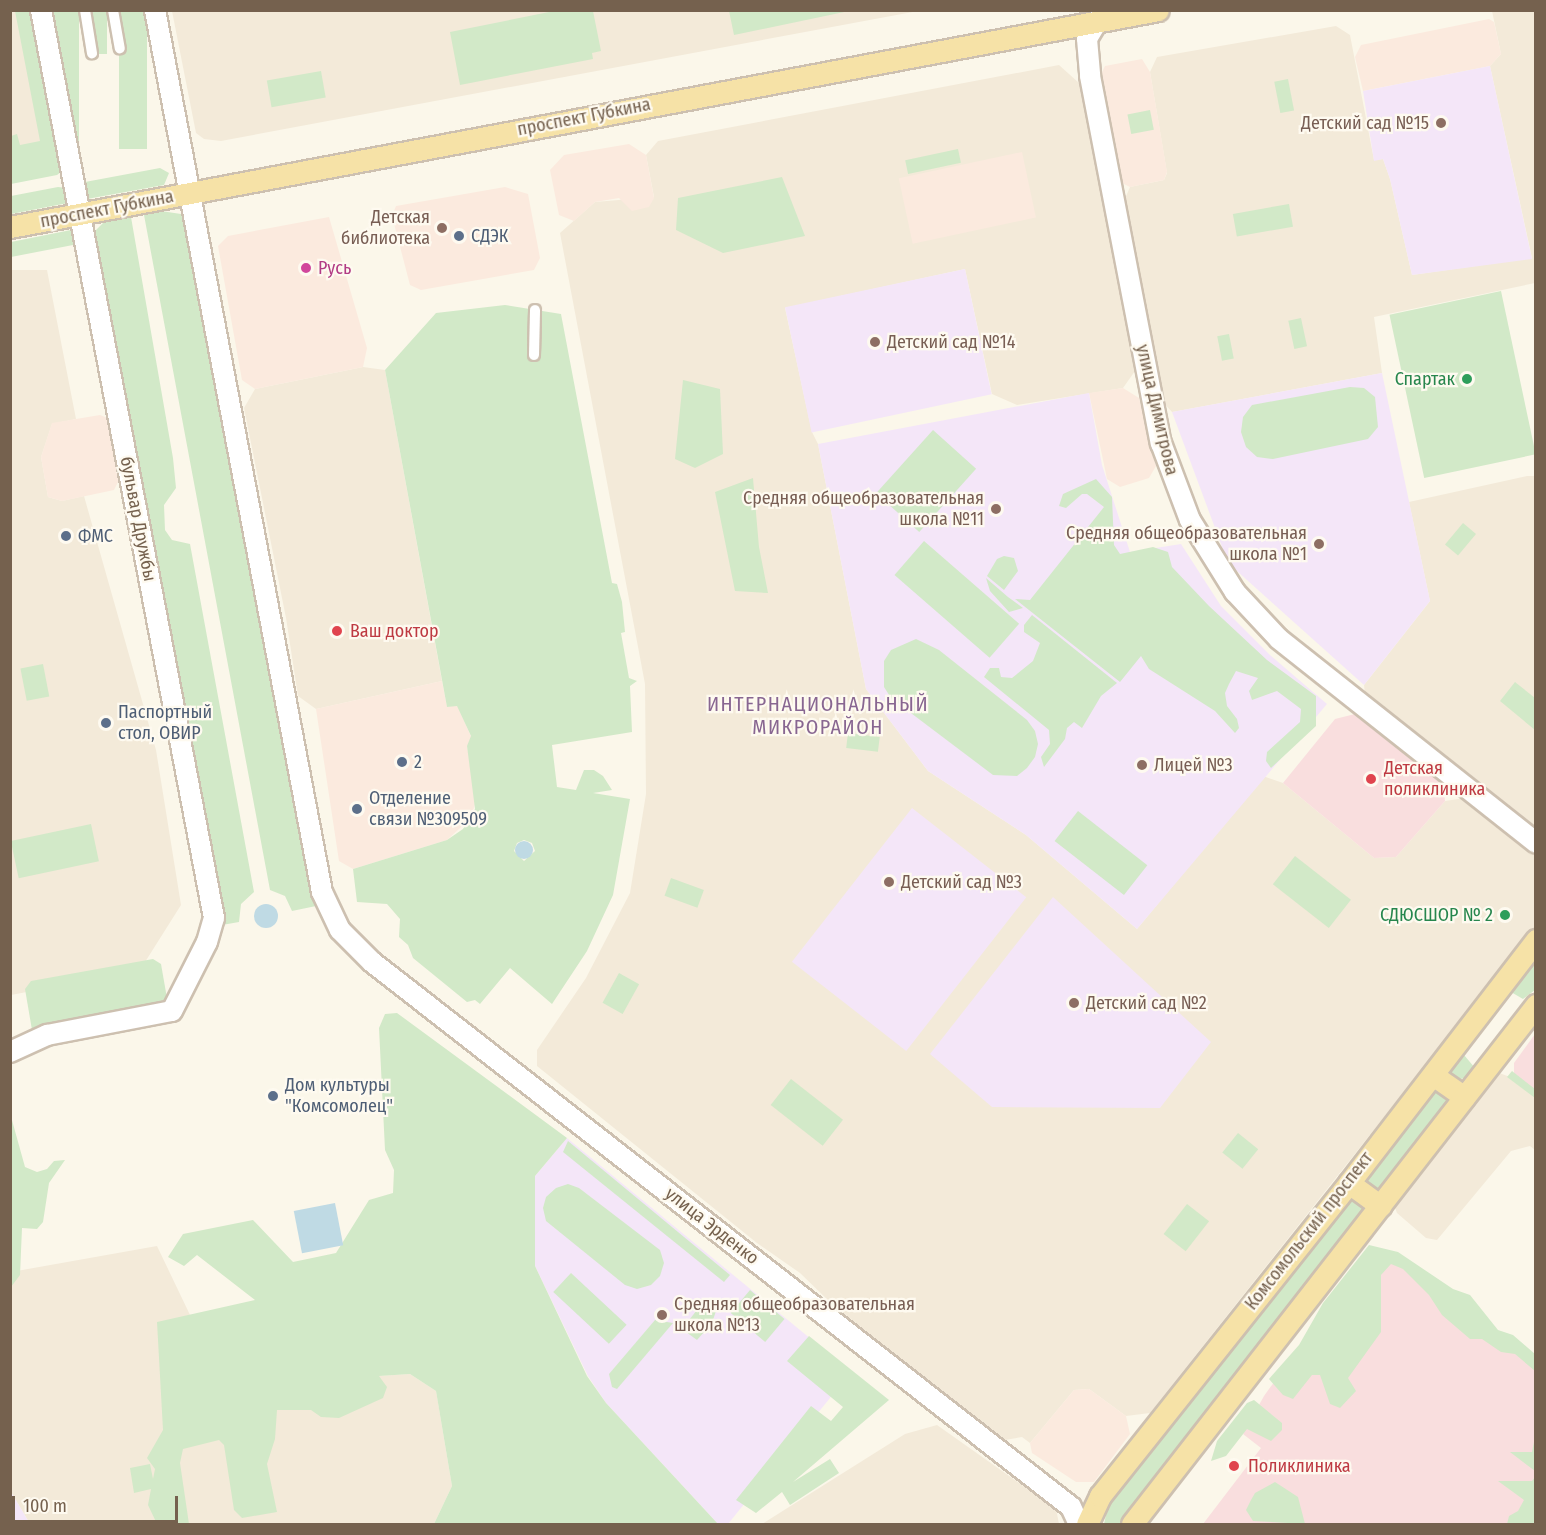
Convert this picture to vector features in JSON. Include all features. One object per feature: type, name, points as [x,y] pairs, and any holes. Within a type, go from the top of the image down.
[{"type":"main road","name":"бульвар Дружбы","points":[[10,1052],[47,1035],[163,1014],[179,1003],[214,918],[41,10]]},
{"type":"main road","points":[[155,10],[180,158],[189,193]]},
{"type":"main road","name":"проспект Губкина","points":[[10,227],[1100,16],[1158,10]]},
{"type":"main road","name":"улица Димитрова","points":[[1100,16],[1087,39],[1090,76],[1161,443],[1190,520],[1235,592],[1279,639],[1536,843]]},
{"type":"main road","name":"улица Эрденко","points":[[189,193],[322,892],[340,930],[372,962],[1071,1507],[1079,1524]]},
{"type":"main road","name":"Комсомольский проспект","points":[[1087,1524],[1100,1496],[1349,1183],[1536,940]]},
{"type":"main road","points":[[1132,1524],[1536,1005]]},
{"type":"main road","points":[[1433,1075],[1464,1097]]},
{"type":"main road","points":[[1349,1183],[1380,1206]]},
{"type":"street","points":[[85,10],[92,53]]},
{"type":"street","points":[[113,10],[120,48]]},
{"type":"street","points":[[534,354],[536,310]]},
{"type":"shaded area","points":[[11,11],[32,11],[62,155],[11,181]]},
{"type":"shaded area","points":[[172,11],[918,11],[221,141],[204,139],[196,133]]},
{"type":"shaded area","points":[[1492,11],[1535,11],[1535,283],[1374,317],[1382,373],[1172,412],[1161,400],[1124,201],[1130,187],[1164,180],[1167,173],[1150,72],[1157,57],[1336,26],[1350,35],[1374,160],[1383,159],[1390,179],[1412,275],[1532,258],[1490,66],[1501,54]]},
{"type":"shaded area","points":[[1489,19],[1494,22],[1501,54],[1490,66],[1363,91],[1355,57],[1361,45]]},
{"type":"shaded area","points":[[1142,59],[1150,72],[1167,172],[1164,180],[1130,187],[1120,182],[1099,78],[1105,66]]},
{"type":"shaded area","name":"ИНТЕРНАЦИОНАЛЬНЫЙ МИКРОРАЙОН","points":[[1059,65],[1079,83],[1109,231],[1135,371],[1123,388],[1017,405],[992,394],[965,269],[785,308],[812,432],[818,444],[866,689],[928,771],[1026,835],[1137,929],[1263,776],[1283,783],[1374,858],[1396,857],[1445,801],[1465,798],[1535,853],[1535,926],[1150,1413],[1126,1416],[1089,1389],[1074,1390],[1030,1443],[1022,1437],[1005,1440],[951,1399],[832,1304],[800,1273],[757,1243],[537,1066],[537,1050],[586,978],[630,893],[646,794],[645,684],[560,233],[595,202],[654,197],[646,155],[658,141]]},
{"type":"shaded area","points":[[1490,66],[1532,259],[1412,275],[1390,179],[1383,159],[1374,161],[1363,91]]},
{"type":"shaded area","points":[[629,144],[646,155],[654,198],[649,207],[632,211],[619,198],[595,202],[574,221],[559,215],[550,170],[564,155]]},
{"type":"shaded area","points":[[1022,152],[1036,218],[913,244],[899,178]]},
{"type":"shaded area","points":[[505,187],[528,194],[540,258],[534,270],[421,290],[410,285],[392,216],[396,206]]},
{"type":"shaded area","points":[[329,217],[367,348],[363,367],[255,389],[242,380],[218,246],[228,236]]},
{"type":"shaded area","points":[[965,269],[992,394],[812,432],[785,307]]},
{"type":"shaded area","points":[[11,270],[47,270],[76,419],[52,424],[41,457],[48,497],[62,501],[84,496],[156,750],[181,905],[140,970],[11,995]]},
{"type":"shaded area","points":[[363,367],[385,370],[442,681],[316,709],[298,696],[286,618],[244,408],[255,389]]},
{"type":"shaded area","name":"Средняя общеобразовательная школа №1","points":[[1382,373],[1430,601],[1364,685],[1228,563],[1172,412]]},
{"type":"shaded area","points":[[1123,388],[1139,398],[1156,466],[1149,478],[1120,487],[1107,479],[1089,393]]},
{"type":"shaded area","points":[[1089,393],[1102,465],[1130,552],[1181,544],[1221,606],[1270,655],[1327,704],[1137,929],[1026,835],[928,771],[866,689],[818,444]]},
{"type":"shaded area","points":[[100,415],[110,419],[121,476],[114,490],[62,501],[48,497],[41,457],[52,423]]},
{"type":"shaded area","points":[[1535,476],[1535,832],[1366,704],[1364,685],[1430,601],[1409,502]]},
{"type":"shaded area","points":[[442,681],[447,707],[457,705],[473,741],[467,746],[476,800],[471,818],[447,840],[353,869],[339,861],[316,709]]},
{"type":"shaded area","points":[[1355,714],[1443,781],[1445,801],[1396,857],[1374,858],[1283,783],[1335,719]]},
{"type":"shaded area","points":[[912,808],[1026,897],[906,1051],[792,962]]},
{"type":"shaded area","points":[[1053,897],[1211,1042],[1160,1108],[992,1107],[930,1054]]},
{"type":"shaded area","points":[[1535,1034],[1535,1093],[1514,1077],[1514,1063]]},
{"type":"shaded area","points":[[1494,1071],[1518,1080],[1535,1096],[1535,1150],[1530,1146],[1511,1151],[1437,1240],[1426,1238],[1397,1213],[1392,1200]]},
{"type":"shaded area","points":[[567,1138],[851,1372],[728,1524],[718,1524],[606,1403],[588,1376],[535,1266],[535,1176]]},
{"type":"shaded area","points":[[157,1246],[224,1386],[410,1374],[436,1391],[452,1486],[434,1524],[30,1524],[11,1492],[11,1272]]},
{"type":"shaded area","points":[[1387,1251],[1535,1365],[1535,1524],[1203,1524],[1261,1448],[1243,1434],[1264,1396],[1315,1325]]},
{"type":"shaded area","points":[[1089,1389],[1126,1416],[1130,1434],[1094,1482],[1076,1482],[1032,1453],[1030,1443],[1074,1390]]},
{"type":"shaded area","points":[[937,1425],[1056,1509],[1059,1524],[762,1524],[905,1434]]},
{"type":"shaded area","points":[[11,1492],[30,1524],[11,1524]]},
{"type":"green space","points":[[559,10],[593,11],[601,51],[592,53],[593,59],[460,85],[450,32]]},
{"type":"green space","points":[[849,10],[734,35],[729,11]]},
{"type":"green space","points":[[15,11],[35,11],[65,169],[57,175],[11,184],[11,136],[17,134],[20,145],[40,141]]},
{"type":"green space","points":[[48,11],[79,11],[79,163],[48,163]]},
{"type":"green space","points":[[91,11],[107,11],[107,54],[91,54]]},
{"type":"green space","points":[[119,11],[147,11],[147,149],[119,149]]},
{"type":"green space","points":[[321,71],[326,98],[272,107],[267,81]]},
{"type":"green space","points":[[1288,79],[1294,110],[1280,113],[1274,82]]},
{"type":"green space","points":[[1150,110],[1154,130],[1131,134],[1127,114]]},
{"type":"green space","points":[[958,149],[961,163],[908,174],[905,160]]},
{"type":"green space","points":[[160,168],[169,173],[164,185],[87,199],[83,194],[85,182]]},
{"type":"green space","points":[[782,177],[805,236],[723,253],[676,230],[678,198]]},
{"type":"green space","points":[[58,187],[67,188],[68,203],[11,214],[11,196]]},
{"type":"green space","points":[[1289,204],[1293,227],[1237,237],[1233,214]]},
{"type":"green space","points":[[161,211],[181,214],[189,235],[316,906],[292,911],[285,896],[270,890],[144,215]]},
{"type":"green space","points":[[131,217],[173,458],[176,488],[164,505],[165,530],[172,540],[190,544],[254,892],[241,904],[239,922],[222,925],[93,233],[104,222]]},
{"type":"green space","points":[[71,230],[76,239],[73,245],[11,257],[11,242]]},
{"type":"green space","points":[[1501,291],[1536,454],[1424,478],[1389,315]]},
{"type":"green space","points":[[505,305],[561,314],[612,583],[617,584],[622,602],[625,632],[621,633],[629,678],[637,681],[630,686],[632,732],[552,745],[557,787],[576,790],[584,770],[594,770],[603,776],[612,790],[593,793],[630,799],[613,895],[587,951],[552,1004],[510,968],[480,1004],[475,1000],[467,1002],[413,958],[408,945],[399,937],[400,919],[387,904],[357,902],[353,869],[447,840],[463,829],[475,809],[467,746],[471,736],[457,706],[447,707],[385,370],[436,313]],"holes":[[[524,840],[532,843],[535,851],[524,861],[514,851],[517,843]]]},
{"type":"green space","points":[[1301,318],[1307,346],[1294,349],[1288,321]]},
{"type":"green space","points":[[1229,334],[1234,359],[1222,361],[1217,336]]},
{"type":"green space","points":[[683,380],[720,389],[723,454],[695,468],[675,459]]},
{"type":"green space","points":[[1350,387],[1364,388],[1375,397],[1378,427],[1368,439],[1273,459],[1257,457],[1246,447],[1241,432],[1243,417],[1252,405]]},
{"type":"green space","points":[[933,430],[976,469],[919,532],[876,493]]},
{"type":"green space","points":[[753,478],[759,547],[768,593],[735,591],[715,492]]},
{"type":"green space","points":[[1096,479],[1112,497],[1114,545],[1120,554],[1153,547],[1168,552],[1172,567],[1209,606],[1267,660],[1316,696],[1316,726],[1271,768],[1266,761],[1267,752],[1300,722],[1301,709],[1277,691],[1252,700],[1249,691],[1258,678],[1236,671],[1225,693],[1227,706],[1237,719],[1239,728],[1235,733],[1215,711],[1149,669],[1141,656],[1120,682],[1015,599],[1030,600],[1104,507],[1087,494],[1082,494],[1066,508],[1059,506],[1063,494]]},
{"type":"green space","points":[[1463,523],[1476,534],[1458,555],[1445,544]]},
{"type":"green space","points":[[924,541],[1019,624],[990,658],[894,575]]},
{"type":"green space","points":[[1004,556],[1014,558],[1018,571],[1004,590],[987,576],[997,559]]},
{"type":"green space","points":[[986,578],[1023,608],[1009,612],[990,591]]},
{"type":"green space","points":[[1032,615],[1117,683],[1101,696],[1082,728],[1074,722],[1067,728],[1065,739],[1044,767],[1041,757],[1050,744],[1049,730],[984,677],[990,668],[999,668],[1001,677],[1012,678],[1033,661],[1040,643],[1024,632],[1024,625]]},
{"type":"green space","points":[[916,639],[939,650],[1027,720],[1035,731],[1038,744],[1035,757],[1017,776],[993,775],[891,698],[884,687],[884,661],[891,650]]},
{"type":"green space","points":[[43,664],[49,696],[27,701],[20,668]]},
{"type":"green space","points":[[1515,682],[1535,698],[1535,730],[1500,701]]},
{"type":"green space","points":[[848,733],[880,737],[878,752],[846,748]]},
{"type":"green space","points":[[1078,811],[1147,865],[1124,895],[1055,841]]},
{"type":"green space","points":[[91,824],[99,861],[19,878],[11,841]]},
{"type":"green space","points":[[1295,856],[1351,900],[1329,928],[1273,884]]},
{"type":"green space","points":[[671,878],[704,890],[697,908],[665,896]]},
{"type":"green space","points":[[1535,952],[1535,990],[1523,999],[1511,992],[1464,1055],[1475,1068],[1469,1077],[1456,1080],[1443,1074]]},
{"type":"green space","points":[[153,959],[161,964],[168,1004],[32,1030],[25,989],[31,981]]},
{"type":"green space","points":[[619,973],[639,984],[623,1014],[603,1003]]},
{"type":"green space","points":[[397,1013],[567,1138],[535,1176],[535,1266],[587,1376],[606,1403],[718,1524],[434,1524],[452,1486],[436,1391],[410,1374],[379,1376],[387,1387],[383,1398],[339,1418],[321,1417],[311,1410],[277,1410],[275,1439],[267,1464],[277,1512],[242,1518],[234,1510],[224,1445],[219,1440],[183,1449],[180,1463],[189,1524],[157,1524],[148,1505],[151,1489],[134,1493],[130,1468],[150,1464],[153,1479],[155,1469],[147,1458],[163,1430],[157,1322],[255,1300],[197,1255],[184,1266],[168,1257],[183,1234],[253,1220],[293,1262],[336,1253],[369,1200],[393,1193],[394,1170],[385,1150],[379,1028],[385,1014]]},
{"type":"green space","points":[[1512,1071],[1535,1089],[1535,1098],[1507,1077]]},
{"type":"green space","points":[[791,1079],[843,1120],[823,1146],[771,1105]]},
{"type":"green space","points":[[1432,1086],[1452,1097],[1379,1193],[1362,1185],[1361,1176]]},
{"type":"green space","points":[[10,1113],[25,1167],[37,1172],[47,1169],[54,1161],[65,1160],[49,1183],[43,1222],[37,1229],[22,1228],[20,1275],[11,1287]]},
{"type":"green space","points":[[1238,1133],[1258,1149],[1242,1169],[1222,1152]]},
{"type":"green space","points":[[568,1141],[730,1275],[724,1282],[563,1152]]},
{"type":"green space","points":[[568,1184],[579,1188],[660,1250],[664,1263],[660,1276],[651,1285],[637,1289],[625,1285],[546,1221],[543,1208],[546,1197],[556,1188]]},
{"type":"green space","points":[[1354,1197],[1368,1205],[1119,1524],[1104,1524],[1111,1492],[1342,1200]]},
{"type":"green space","points":[[1187,1204],[1209,1221],[1186,1251],[1164,1234]]},
{"type":"green space","points":[[1369,1245],[1398,1252],[1453,1289],[1470,1295],[1498,1330],[1513,1335],[1535,1354],[1535,1371],[1515,1354],[1501,1352],[1482,1339],[1470,1339],[1442,1315],[1429,1295],[1403,1269],[1391,1264],[1381,1275],[1381,1332],[1348,1378],[1356,1391],[1340,1408],[1330,1404],[1320,1375],[1312,1375],[1293,1399],[1283,1395],[1269,1379],[1299,1345],[1323,1303]]},
{"type":"green space","points":[[571,1273],[627,1325],[609,1344],[553,1292]]},
{"type":"green space","points":[[750,1290],[784,1319],[765,1342],[731,1313]]},
{"type":"green space","points":[[704,1301],[716,1311],[712,1323],[697,1340],[682,1329]]},
{"type":"green space","points":[[655,1320],[673,1323],[617,1389],[612,1387],[609,1374]]},
{"type":"green space","points":[[809,1336],[889,1400],[793,1482],[830,1459],[839,1473],[790,1505],[782,1492],[756,1513],[736,1500],[811,1406],[831,1421],[843,1407],[787,1361]]},
{"type":"green space","points":[[1254,1400],[1282,1423],[1282,1430],[1271,1441],[1247,1429],[1226,1456],[1211,1461],[1217,1441],[1247,1403]]},
{"type":"green space","points":[[1535,1437],[1535,1471],[1510,1452],[1532,1452]]},
{"type":"green space","points":[[1535,1477],[1535,1524],[1507,1524],[1509,1516],[1518,1511],[1524,1500],[1498,1481],[1532,1481]]},
{"type":"green space","points":[[1275,1482],[1298,1497],[1305,1524],[1253,1521],[1246,1510],[1251,1500],[1255,1493]]},
{"type":"water","points":[[524,841],[530,844],[533,850],[530,856],[524,859],[518,856],[515,850],[518,844]]},
{"type":"water","points":[[266,904],[275,907],[278,916],[275,925],[266,928],[257,925],[254,916],[257,907]]},
{"type":"water","points":[[335,1203],[343,1245],[302,1253],[294,1211]]},
{"type":"place","name":"Детский сад №15","points":[[1441,123]]},
{"type":"place","name":"Детская библиотека","points":[[442,228]]},
{"type":"place","name":"СДЭК","points":[[459,236]]},
{"type":"place","name":"Русь","points":[[306,268]]},
{"type":"place","name":"Детский сад №14","points":[[875,342]]},
{"type":"place","name":"Спартак","points":[[1467,379]]},
{"type":"place","name":"Cредняя общеобразовательная школа №11","points":[[996,509]]},
{"type":"place","name":"ФМС","points":[[66,536]]},
{"type":"place","name":"Средняя общеобразовательная школа №1","points":[[1319,544]]},
{"type":"place","name":"Ваш доктор","points":[[337,631]]},
{"type":"place","name":"Паспортный стол, ОВИР","points":[[106,723]]},
{"type":"place","name":"2","points":[[402,762]]},
{"type":"place","name":"Лицей №3","points":[[1142,765]]},
{"type":"place","name":"Детская поликлиника","points":[[1371,779]]},
{"type":"place","name":"Отделение связи №309509","points":[[357,809]]},
{"type":"place","name":"Детский сад №3","points":[[889,882]]},
{"type":"place","name":"СДЮСШОР № 2","points":[[1505,915]]},
{"type":"place","name":"Детский сад №2","points":[[1074,1003]]},
{"type":"place","name":"Дом культуры \"Комсомолец\"","points":[[273,1096]]},
{"type":"place","name":"Средняя общеобразовательная школа №13","points":[[662,1315]]},
{"type":"place","name":"Поликлиника","points":[[1234,1466]]},
{"type":"district","name":"ИНТЕРНАЦИОНАЛЬНЫЙ МИКРОРАЙОН","points":[[818,716]]}]
